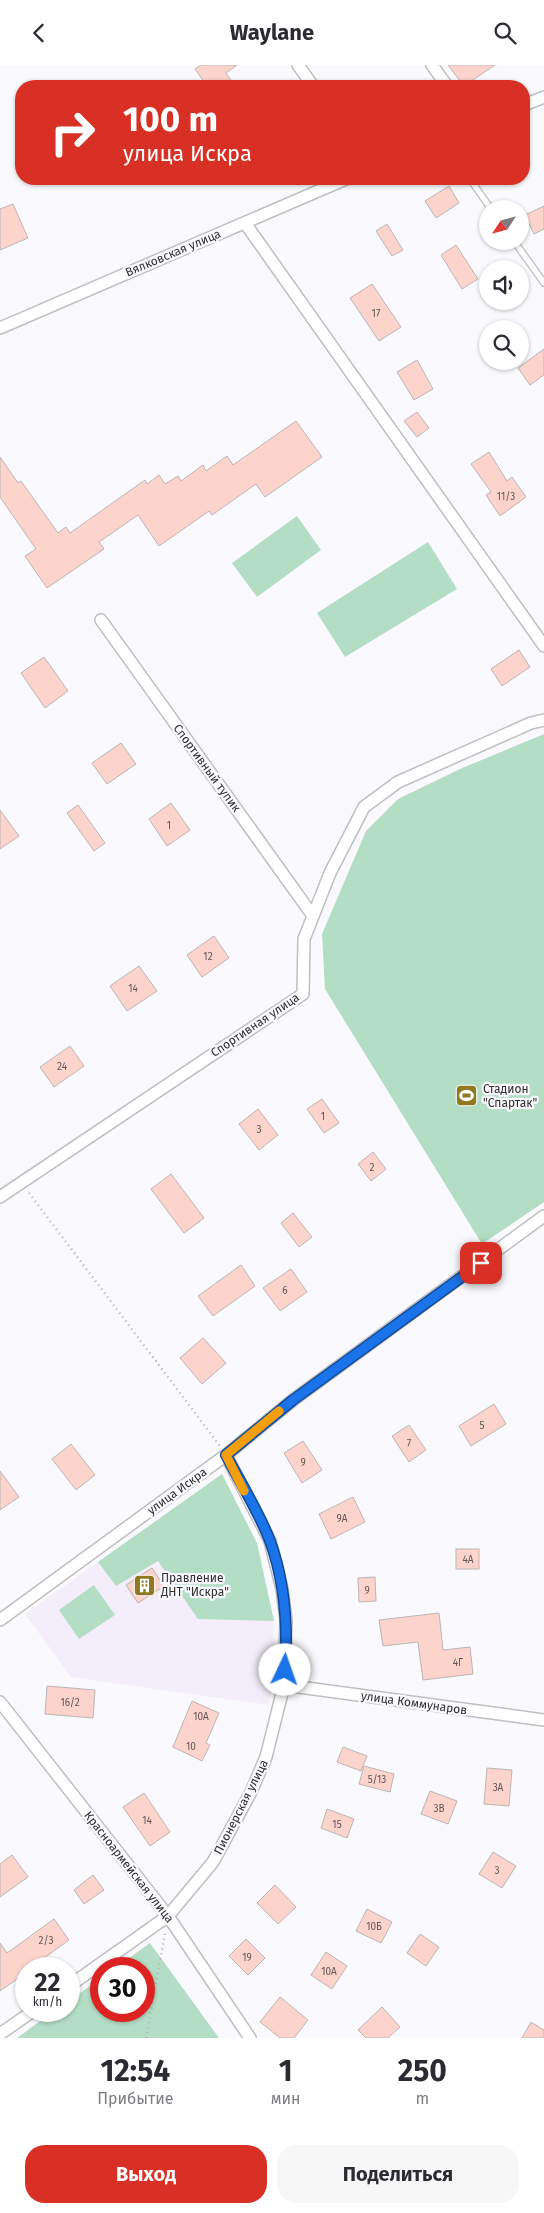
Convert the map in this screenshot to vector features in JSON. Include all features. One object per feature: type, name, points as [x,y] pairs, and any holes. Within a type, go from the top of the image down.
[{"type":"street","points":[[298,65],[309,80]]},
{"type":"street","points":[[432,65],[443,80]]},
{"type":"street","points":[[530,103],[544,97]]},
{"type":"street","name":"Вялковская улица","points":[[0,328],[332,185]]},
{"type":"street","points":[[245,223],[544,646]]},
{"type":"street","name":"Спортивный тупик","points":[[101,620],[313,915]]},
{"type":"street","name":"Спортивная улица","points":[[0,1197],[21,1181],[302,994],[304,939],[330,873],[364,807],[398,782],[531,723],[544,720]]},
{"type":"street","name":"улица Искра","points":[[0,1620],[226,1455],[293,1400],[544,1216]]},
{"type":"street","name":"Пионерская улица","points":[[80,1978],[168,1916],[213,1862],[251,1792],[266,1757],[284,1685],[286,1620],[282,1589],[270,1541],[226,1455]]},
{"type":"street","name":"улица Коммунаров","points":[[284,1685],[544,1720]]},
{"type":"street","name":"Красноармейская улица","points":[[0,1702],[168,1916],[250,2038]]},
{"type":"street","points":[[0,2034],[17,2022]]},
{"type":"lane","points":[[474,185],[485,200]]},
{"type":"lane","points":[[520,250],[544,283]]},
{"type":"path","points":[[21,1181],[226,1455]]},
{"type":"path","points":[[146,2038],[168,1916]]},
{"type":"shaded area","points":[[158,1560],[198,1619],[274,1621],[273,1681],[268,1705],[71,1677],[25,1614],[98,1562],[116,1586]]},
{"type":"green space","points":[[297,516],[321,550],[257,597],[232,563]]},
{"type":"green space","points":[[428,542],[457,589],[345,657],[317,613]]},
{"type":"green space","name":"Стадион \"Спартак\"","points":[[544,734],[544,1202],[482,1244],[325,989],[322,934],[366,831],[398,799],[460,769]]},
{"type":"green space","points":[[222,1474],[257,1543],[274,1621],[198,1619],[158,1561],[116,1586],[98,1562]]},
{"type":"green space","points":[[94,1585],[115,1615],[79,1639],[59,1610]]},
{"type":"green space","points":[[150,1943],[219,2038],[17,2038],[39,2022],[80,2022],[80,1993],[90,1986],[90,2022],[155,2022],[155,1957],[131,1957]]},
{"type":"building","points":[[201,65],[237,65],[226,73],[231,80],[203,80],[195,69]]},
{"type":"building","points":[[448,65],[495,65],[473,80],[459,80]]},
{"type":"building","points":[[449,186],[459,203],[436,218],[425,201]]},
{"type":"building","points":[[13,204],[28,238],[0,250],[0,209]]},
{"type":"building","points":[[544,206],[544,229],[534,234],[529,223],[529,213]]},
{"type":"building","points":[[387,224],[403,250],[392,256],[376,231]]},
{"type":"building","points":[[456,245],[478,279],[462,289],[441,255]]},
{"type":"building","points":[[372,284],[401,327],[379,341],[350,298]]},
{"type":"building","points":[[544,349],[544,375],[530,385],[519,370],[529,370],[529,360]]},
{"type":"building","points":[[417,360],[433,389],[414,400],[397,372]]},
{"type":"building","points":[[417,412],[429,428],[417,437],[404,421]]},
{"type":"building","points":[[296,421],[322,457],[265,497],[256,484],[212,515],[209,511],[159,546],[138,515],[99,542],[104,549],[47,588],[25,556],[36,549],[0,497],[0,457],[18,483],[21,481],[58,533],[66,527],[70,533],[145,480],[147,484],[159,475],[165,484],[178,476],[181,481],[203,465],[206,471],[227,456],[233,465]]},
{"type":"building","points":[[489,452],[507,481],[512,477],[526,497],[500,516],[486,495],[491,492],[471,464]]},
{"type":"building","points":[[519,650],[530,667],[502,686],[491,669]]},
{"type":"building","points":[[44,657],[68,691],[45,708],[21,673]]},
{"type":"building","points":[[121,743],[136,764],[107,784],[92,763]]},
{"type":"building","points":[[171,803],[190,830],[167,846],[149,819]]},
{"type":"building","points":[[78,805],[105,843],[94,851],[67,813]]},
{"type":"building","points":[[0,810],[19,836],[0,849]]},
{"type":"building","points":[[214,936],[229,958],[202,977],[187,955]]},
{"type":"building","points":[[139,966],[157,991],[127,1011],[110,986]]},
{"type":"building","points":[[70,1046],[84,1066],[54,1087],[40,1067]]},
{"type":"building","points":[[322,1099],[339,1123],[324,1133],[307,1109]]},
{"type":"building","points":[[258,1109],[278,1135],[259,1150],[239,1124]]},
{"type":"building","points":[[373,1152],[386,1169],[371,1181],[358,1164]]},
{"type":"building","points":[[171,1174],[204,1218],[184,1233],[151,1189]]},
{"type":"building","points":[[293,1213],[312,1237],[299,1247],[281,1223]]},
{"type":"building","points":[[241,1265],[255,1286],[213,1316],[198,1296]]},
{"type":"building","points":[[291,1269],[307,1292],[280,1311],[263,1288]]},
{"type":"building","points":[[203,1338],[226,1363],[202,1384],[180,1358]]},
{"type":"building","points":[[494,1404],[506,1424],[471,1446],[459,1426]]},
{"type":"building","points":[[409,1425],[426,1450],[409,1462],[392,1436]]},
{"type":"building","points":[[303,1441],[322,1470],[302,1483],[284,1453]]},
{"type":"building","points":[[71,1444],[95,1475],[76,1490],[52,1459]]},
{"type":"building","points":[[0,1471],[19,1497],[0,1510]]},
{"type":"building","points":[[353,1497],[365,1522],[331,1539],[319,1514]]},
{"type":"building","points":[[456,1549],[479,1549],[479,1569],[456,1569]]},
{"type":"building","name":"Правление ДНТ \"Искра\"","points":[[152,1568],[164,1586],[138,1603],[126,1585]]},
{"type":"building","points":[[375,1577],[376,1601],[359,1602],[358,1578]]},
{"type":"building","points":[[439,1613],[443,1650],[470,1647],[473,1674],[423,1680],[418,1642],[383,1646],[379,1620]]},
{"type":"building","points":[[47,1686],[95,1690],[93,1718],[45,1714]]},
{"type":"building","points":[[192,1701],[219,1713],[206,1743],[210,1745],[202,1761],[173,1747]]},
{"type":"building","points":[[343,1747],[367,1756],[361,1771],[337,1762]]},
{"type":"building","points":[[364,1766],[394,1774],[390,1792],[359,1784]]},
{"type":"building","points":[[487,1768],[512,1770],[509,1806],[484,1804]]},
{"type":"building","points":[[430,1791],[457,1801],[448,1824],[421,1814]]},
{"type":"building","points":[[144,1793],[170,1832],[150,1846],[123,1807]]},
{"type":"building","points":[[327,1809],[354,1819],[347,1838],[321,1828]]},
{"type":"building","points":[[493,1852],[516,1866],[502,1888],[479,1874]]},
{"type":"building","points":[[12,1855],[28,1877],[0,1897],[0,1864]]},
{"type":"building","points":[[93,1875],[104,1890],[84,1904],[74,1890]]},
{"type":"building","points":[[275,1885],[296,1907],[278,1924],[257,1903]]},
{"type":"building","points":[[367,1909],[392,1922],[381,1943],[356,1931]]},
{"type":"building","points":[[54,1919],[69,1940],[46,1957],[15,1957],[15,1981],[0,1991],[0,1943],[7,1953]]},
{"type":"building","points":[[420,1934],[439,1947],[426,1966],[407,1953]]},
{"type":"building","points":[[246,1939],[265,1958],[248,1975],[229,1956]]},
{"type":"building","points":[[326,1952],[347,1966],[332,1989],[311,1975]]},
{"type":"building","points":[[280,1997],[308,2020],[294,2038],[280,2038],[260,2022]]},
{"type":"building","points":[[382,2007],[400,2027],[388,2038],[366,2038],[358,2030]]},
{"type":"building","points":[[531,2022],[544,2030],[544,2038],[522,2038]]},
{"type":"slow traffic","points":[[244,1491],[226,1455],[279,1411]]},
{"type":"place","name":"Стадион \"Спартак\"","points":[[467,1096]]},
{"type":"place","name":"Правление ДНТ \"Искра\"","points":[[145,1585]]},
{"type":"route","points":[[285,1670],[286,1620],[282,1589],[270,1541],[226,1455],[293,1400],[481,1263]]}]
